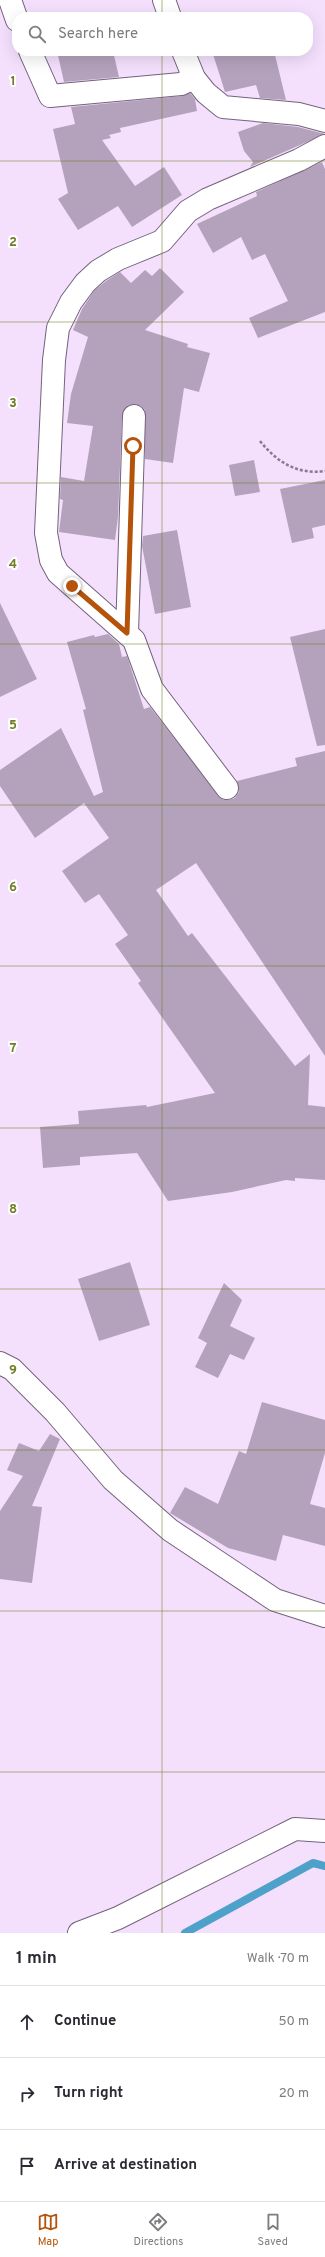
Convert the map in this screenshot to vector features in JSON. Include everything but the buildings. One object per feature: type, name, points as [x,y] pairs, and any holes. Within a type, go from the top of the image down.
[{"type":"street","points":[[10,0],[14,12]]},
{"type":"street","points":[[164,0],[168,12]]},
{"type":"street","points":[[0,23],[12,21]]},
{"type":"street","points":[[32,56],[50,96],[181,84],[194,78]]},
{"type":"street","points":[[185,56],[194,78],[206,93],[223,107],[299,114],[325,121]]},
{"type":"street","points":[[227,788],[152,689],[134,640],[58,573],[51,560],[46,533],[54,360],[58,328],[71,302],[85,284],[98,271],[118,258],[162,241],[188,211],[208,199],[299,160],[325,146]]},
{"type":"street","points":[[127,633],[134,416]]},
{"type":"street","points":[[0,1363],[12,1369],[55,1412],[113,1480],[170,1530],[275,1600],[325,1616]]},
{"type":"street","points":[[80,1933],[118,1918],[295,1829],[325,1831]]},
{"type":"path","points":[[260,441],[278,461],[290,467],[304,472],[325,470]]},
{"type":"waterway","points":[[185,1933],[313,1863],[325,1866]]},
{"type":"route","points":[[72,586],[108,615],[127,633],[128,551],[133,446]]}]
